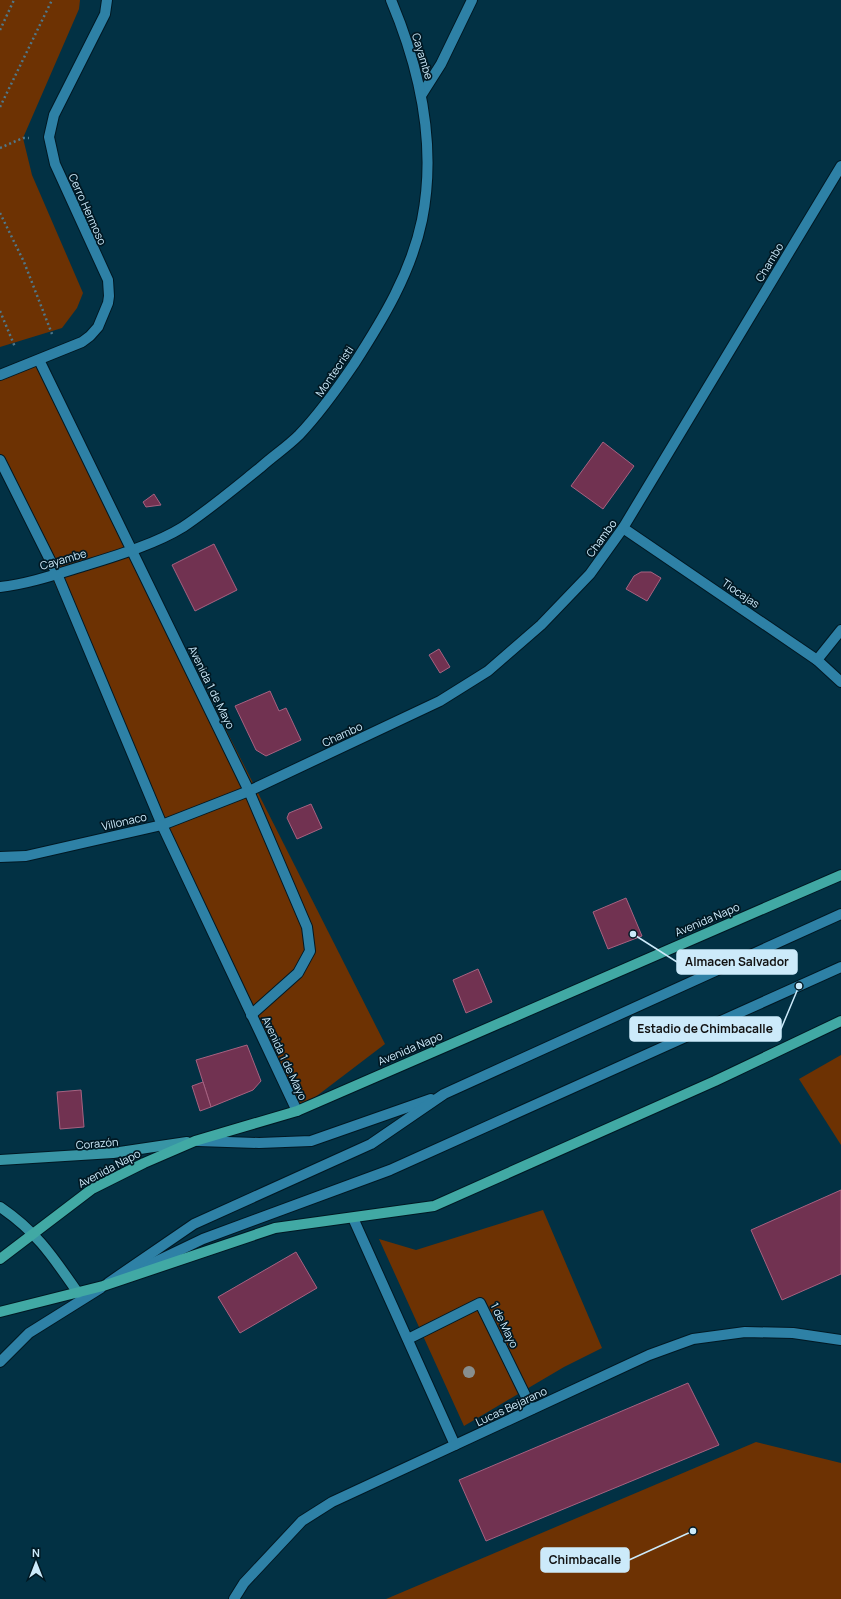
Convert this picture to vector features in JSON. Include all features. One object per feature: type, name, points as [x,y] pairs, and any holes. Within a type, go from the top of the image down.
[{"type":"main road","name":"Avenida Napo","points":[[0,1259],[35,1234],[92,1189],[144,1162],[195,1141],[297,1111],[841,875]]},
{"type":"main road","points":[[0,1312],[103,1286],[275,1228],[434,1206],[714,1081],[841,1021]]},
{"type":"main road","name":"Corazón","points":[[0,1160],[113,1154],[195,1141]]},
{"type":"main road","points":[[0,1207],[35,1234],[51,1253],[78,1293]]},
{"type":"street","name":"Cerro Hermoso","points":[[0,375],[82,342],[90,336],[98,326],[103,316],[109,296],[108,280],[55,164],[49,137],[54,115],[105,14],[107,0]]},
{"type":"street","name":"Cayambe","points":[[391,0],[399,20],[422,94],[426,120]]},
{"type":"street","points":[[422,94],[442,64],[472,0]]},
{"type":"street","name":"Montecristi","points":[[132,550],[181,528],[242,482],[297,437],[326,405],[381,324],[407,269],[422,220],[428,169],[426,120]]},
{"type":"street","name":"Chambo","points":[[249,791],[440,701],[488,671],[541,625],[590,574],[623,528],[841,166]]},
{"type":"street","name":"Avenida 1 de Mayo","points":[[39,360],[249,791],[307,927],[310,951],[298,973],[252,1015]]},
{"type":"street","name":"Avenida 1 de Mayo","points":[[0,460],[57,574],[162,825],[297,1111]]},
{"type":"street","name":"Tiocajas","points":[[623,528],[817,660],[841,682]]},
{"type":"street","name":"Cayambe","points":[[0,587],[57,574],[132,550]]},
{"type":"street","points":[[817,660],[841,630]]},
{"type":"street","name":"Villonaco","points":[[0,856],[26,856],[162,825],[249,791]]},
{"type":"street","points":[[195,1141],[259,1143],[312,1141],[444,1094],[841,914]]},
{"type":"street","points":[[103,1286],[202,1239],[390,1170],[841,967]]},
{"type":"street","points":[[0,1362],[29,1333],[103,1286],[194,1224],[371,1144],[444,1094]]},
{"type":"street","points":[[353,1218],[455,1445]]},
{"type":"street","name":"1 de Mayo","points":[[408,1339],[480,1303],[532,1409]]},
{"type":"street","name":"Lucas Bejarano","points":[[234,1599],[244,1583],[302,1521],[332,1502],[649,1355],[693,1339],[745,1332],[793,1333],[841,1340]]},
{"type":"path","points":[[0,30],[14,0]]},
{"type":"path","points":[[0,107],[52,0]]},
{"type":"path","points":[[0,148],[23,138],[49,137]]},
{"type":"path","points":[[0,213],[24,262],[54,336]]},
{"type":"path","points":[[0,311],[16,350]]},
{"type":"shaded area","points":[[0,0],[80,0],[79,9],[23,138],[32,175],[83,293],[77,308],[62,328],[0,347]]},
{"type":"shaded area","points":[[39,360],[385,1044],[297,1111],[0,465],[0,375]]},
{"type":"shaded area","points":[[841,1055],[841,1145],[799,1079]]},
{"type":"shaded area","points":[[543,1210],[602,1348],[564,1367],[464,1426],[379,1239],[416,1250]]},
{"type":"shaded area","points":[[756,1442],[841,1463],[841,1599],[386,1599]]},
{"type":"building","points":[[603,442],[634,466],[603,509],[571,486]]},
{"type":"building","points":[[154,494],[161,505],[146,507],[143,502]]},
{"type":"building","points":[[214,544],[237,590],[195,611],[172,565]]},
{"type":"building","points":[[641,572],[651,572],[661,578],[647,601],[626,589],[634,576]]},
{"type":"building","points":[[439,649],[450,667],[440,673],[429,655]]},
{"type":"building","points":[[270,691],[279,711],[286,708],[301,740],[266,756],[256,750],[235,706]]},
{"type":"building","points":[[311,804],[322,828],[297,839],[287,818],[289,813]]},
{"type":"building","points":[[626,898],[642,936],[608,949],[593,912]]},
{"type":"building","points":[[478,969],[492,1002],[466,1013],[453,980]]},
{"type":"building","points":[[247,1045],[261,1081],[253,1090],[211,1107],[196,1060]]},
{"type":"building","points":[[203,1082],[211,1107],[200,1111],[192,1086]]},
{"type":"building","points":[[81,1090],[84,1127],[60,1129],[57,1092]]},
{"type":"building","points":[[841,1190],[841,1274],[782,1300],[751,1230]]},
{"type":"building","points":[[296,1252],[317,1288],[240,1333],[218,1297]]},
{"type":"building","points":[[688,1383],[719,1445],[486,1541],[459,1480]]},
{"type":"place","name":"Almacen Salvador","points":[[633,934]]},
{"type":"place","name":"Estadio de Chimbacalle","points":[[799,986]]},
{"type":"place","name":"Chimbacalle","points":[[693,1531]]}]
